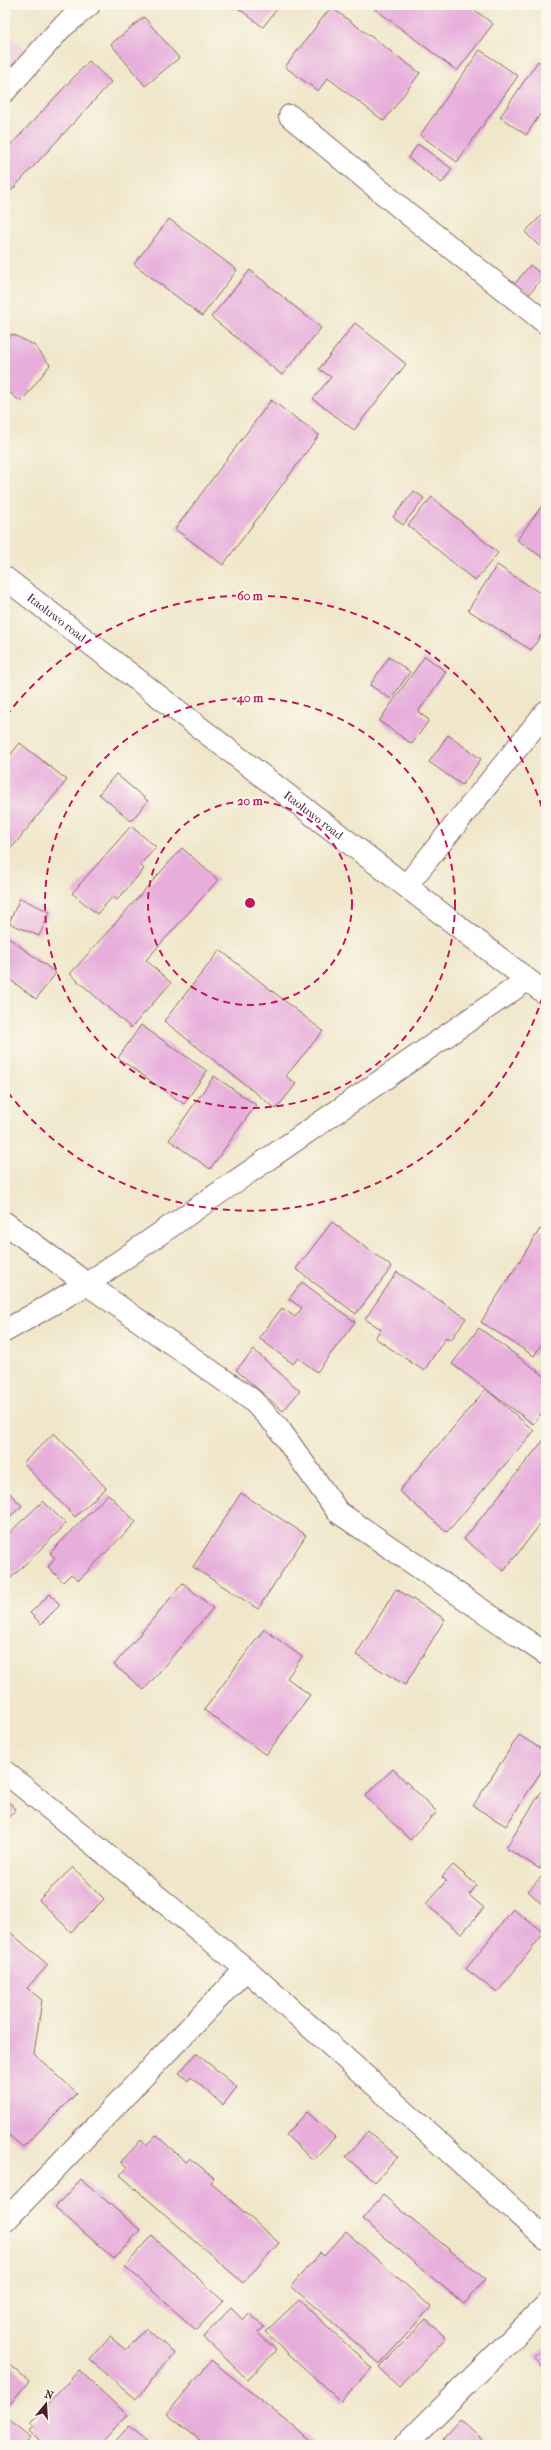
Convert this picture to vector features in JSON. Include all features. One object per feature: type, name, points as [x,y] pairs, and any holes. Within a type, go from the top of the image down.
[{"type":"street","points":[[5,91],[61,28],[89,5]]},
{"type":"street","points":[[290,116],[407,213],[546,323]]},
{"type":"street","name":"Itaoluwo road","points":[[5,578],[546,994]]},
{"type":"street","points":[[406,886],[546,712]]},
{"type":"street","points":[[5,1331],[87,1284],[527,980]]},
{"type":"street","points":[[5,1223],[87,1284],[252,1400],[276,1426],[338,1512],[546,1654]]},
{"type":"street","points":[[5,1772],[246,1969],[542,2229]]},
{"type":"street","points":[[5,2221],[246,1969]]},
{"type":"street","points":[[405,2445],[546,2305]]},
{"type":"shaded area","points":[[5,34],[31,52],[5,83]]},
{"type":"building","points":[[234,5],[280,5],[263,27]]},
{"type":"building","points":[[370,5],[468,5],[493,24],[457,71]]},
{"type":"building","points":[[331,7],[420,73],[384,121],[328,78],[318,91],[285,67]]},
{"type":"building","points":[[144,17],[179,58],[145,86],[111,44]]},
{"type":"building","points":[[480,50],[518,76],[457,162],[420,135]]},
{"type":"building","points":[[89,61],[111,82],[11,191],[5,185],[5,151]]},
{"type":"building","points":[[538,61],[546,67],[546,106],[526,135],[500,117]]},
{"type":"building","points":[[418,144],[452,169],[442,183],[408,158]]},
{"type":"building","points":[[546,211],[546,251],[545,252],[525,232]]},
{"type":"building","points":[[169,219],[237,270],[202,316],[134,264]]},
{"type":"building","points":[[530,265],[544,276],[527,297],[513,286]]},
{"type":"building","points":[[250,270],[321,328],[282,375],[211,317]]},
{"type":"building","points":[[355,323],[406,364],[354,430],[313,399],[331,377],[319,369]]},
{"type":"building","points":[[12,334],[34,345],[50,365],[21,402],[5,389],[5,342]]},
{"type":"building","points":[[271,400],[319,435],[223,565],[175,529]]},
{"type":"building","points":[[414,491],[424,498],[403,525],[393,517]]},
{"type":"building","points":[[432,497],[498,553],[475,581],[408,525]]},
{"type":"building","points":[[546,500],[546,560],[517,540]]},
{"type":"building","points":[[497,565],[546,597],[546,628],[531,650],[468,610]]},
{"type":"building","points":[[425,656],[446,672],[418,712],[429,720],[412,744],[379,721]]},
{"type":"building","points":[[389,657],[410,672],[391,699],[370,685]]},
{"type":"building","points":[[448,735],[481,759],[462,785],[429,762]]},
{"type":"building","points":[[20,743],[67,780],[5,856],[5,762]]},
{"type":"building","points":[[116,774],[148,801],[131,821],[99,794]]},
{"type":"building","points":[[131,826],[156,847],[140,865],[144,869],[117,900],[113,896],[97,914],[72,893]]},
{"type":"building","points":[[182,848],[218,880],[146,960],[171,983],[131,1028],[70,974]]},
{"type":"building","points":[[20,898],[50,912],[39,936],[9,923]]},
{"type":"building","points":[[5,935],[56,973],[36,999],[5,976]]},
{"type":"building","points":[[220,950],[323,1031],[286,1076],[296,1084],[276,1109],[164,1021]]},
{"type":"building","points":[[141,1025],[207,1071],[184,1104],[118,1058]]},
{"type":"building","points":[[214,1076],[256,1105],[210,1169],[169,1140]]},
{"type":"building","points":[[332,1222],[392,1267],[356,1314],[296,1269]]},
{"type":"building","points":[[540,1229],[546,1233],[546,1337],[534,1356],[481,1322]]},
{"type":"building","points":[[397,1272],[466,1318],[451,1340],[446,1337],[424,1371],[375,1338],[381,1329],[365,1319]]},
{"type":"building","points":[[302,1282],[355,1322],[317,1372],[298,1358],[293,1364],[259,1338],[282,1308],[295,1317],[302,1308],[289,1299]]},
{"type":"building","points":[[479,1328],[546,1377],[546,1407],[533,1424],[452,1364]]},
{"type":"building","points":[[254,1350],[300,1391],[283,1411],[236,1370]]},
{"type":"building","points":[[486,1389],[534,1431],[447,1532],[399,1491]]},
{"type":"building","points":[[54,1433],[106,1488],[75,1517],[23,1463]]},
{"type":"building","points":[[546,1437],[546,1517],[504,1571],[464,1539]]},
{"type":"building","points":[[5,1488],[22,1506],[5,1521]]},
{"type":"building","points":[[241,1493],[306,1535],[258,1609],[193,1567]]},
{"type":"building","points":[[108,1494],[136,1522],[79,1580],[71,1574],[63,1582],[48,1567],[55,1558],[50,1553]]},
{"type":"building","points":[[43,1501],[66,1524],[8,1581],[5,1577],[5,1537]]},
{"type":"building","points":[[183,1583],[213,1608],[144,1690],[114,1665]]},
{"type":"building","points":[[396,1589],[445,1619],[405,1685],[356,1655]]},
{"type":"building","points":[[50,1594],[60,1605],[41,1624],[30,1613]]},
{"type":"building","points":[[264,1629],[302,1657],[287,1678],[310,1695],[266,1755],[204,1710]]},
{"type":"building","points":[[519,1735],[546,1752],[546,1764],[506,1826],[473,1806]]},
{"type":"building","points":[[393,1769],[437,1812],[410,1840],[365,1796]]},
{"type":"building","points":[[546,1784],[546,1858],[540,1869],[506,1848]]},
{"type":"building","points":[[5,1799],[16,1809],[5,1821]]},
{"type":"building","points":[[453,1865],[477,1885],[469,1895],[484,1908],[461,1934],[426,1904],[446,1881],[442,1877]]},
{"type":"building","points":[[73,1867],[104,1899],[71,1932],[39,1900]]},
{"type":"building","points":[[546,1872],[546,1908],[528,1891]]},
{"type":"building","points":[[513,1909],[544,1933],[497,1993],[466,1969]]},
{"type":"building","points":[[5,1928],[48,1965],[27,1988],[42,2000],[34,2054],[77,2093],[23,2147],[5,2132]]},
{"type":"building","points":[[196,2053],[237,2087],[223,2105],[191,2077],[188,2081],[179,2073]]},
{"type":"building","points":[[307,2112],[335,2137],[313,2160],[286,2135]]},
{"type":"building","points":[[368,2131],[398,2157],[375,2182],[346,2157]]},
{"type":"building","points":[[156,2135],[186,2162],[190,2158],[214,2178],[210,2182],[279,2243],[243,2283],[120,2175],[127,2167],[121,2162],[141,2140],[146,2145]]},
{"type":"building","points":[[81,2179],[140,2230],[114,2259],[55,2207]]},
{"type":"building","points":[[383,2195],[485,2279],[464,2304],[362,2219]]},
{"type":"building","points":[[346,2232],[431,2307],[380,2364],[291,2286],[320,2253],[324,2256]]},
{"type":"building","points":[[152,2236],[223,2301],[196,2330],[125,2266]]},
{"type":"building","points":[[299,2300],[372,2368],[341,2402],[265,2332]]},
{"type":"building","points":[[231,2308],[243,2320],[249,2313],[264,2327],[258,2333],[276,2350],[248,2380],[203,2337]]},
{"type":"building","points":[[426,2319],[446,2338],[399,2387],[379,2368]]},
{"type":"building","points":[[146,2328],[174,2353],[136,2399],[90,2360],[110,2337],[126,2350]]},
{"type":"building","points":[[546,2347],[546,2371],[534,2357]]},
{"type":"building","points":[[5,2360],[29,2381],[5,2410]]},
{"type":"building","points":[[211,2360],[315,2444],[206,2445],[167,2414]]},
{"type":"building","points":[[79,2370],[127,2415],[99,2445],[44,2445],[30,2431],[34,2427],[30,2424]]},
{"type":"building","points":[[5,2416],[31,2437],[24,2445],[5,2445]]},
{"type":"building","points":[[460,2420],[488,2445],[450,2445],[443,2439]]},
{"type":"building","points":[[129,2426],[152,2445],[112,2445]]}]
